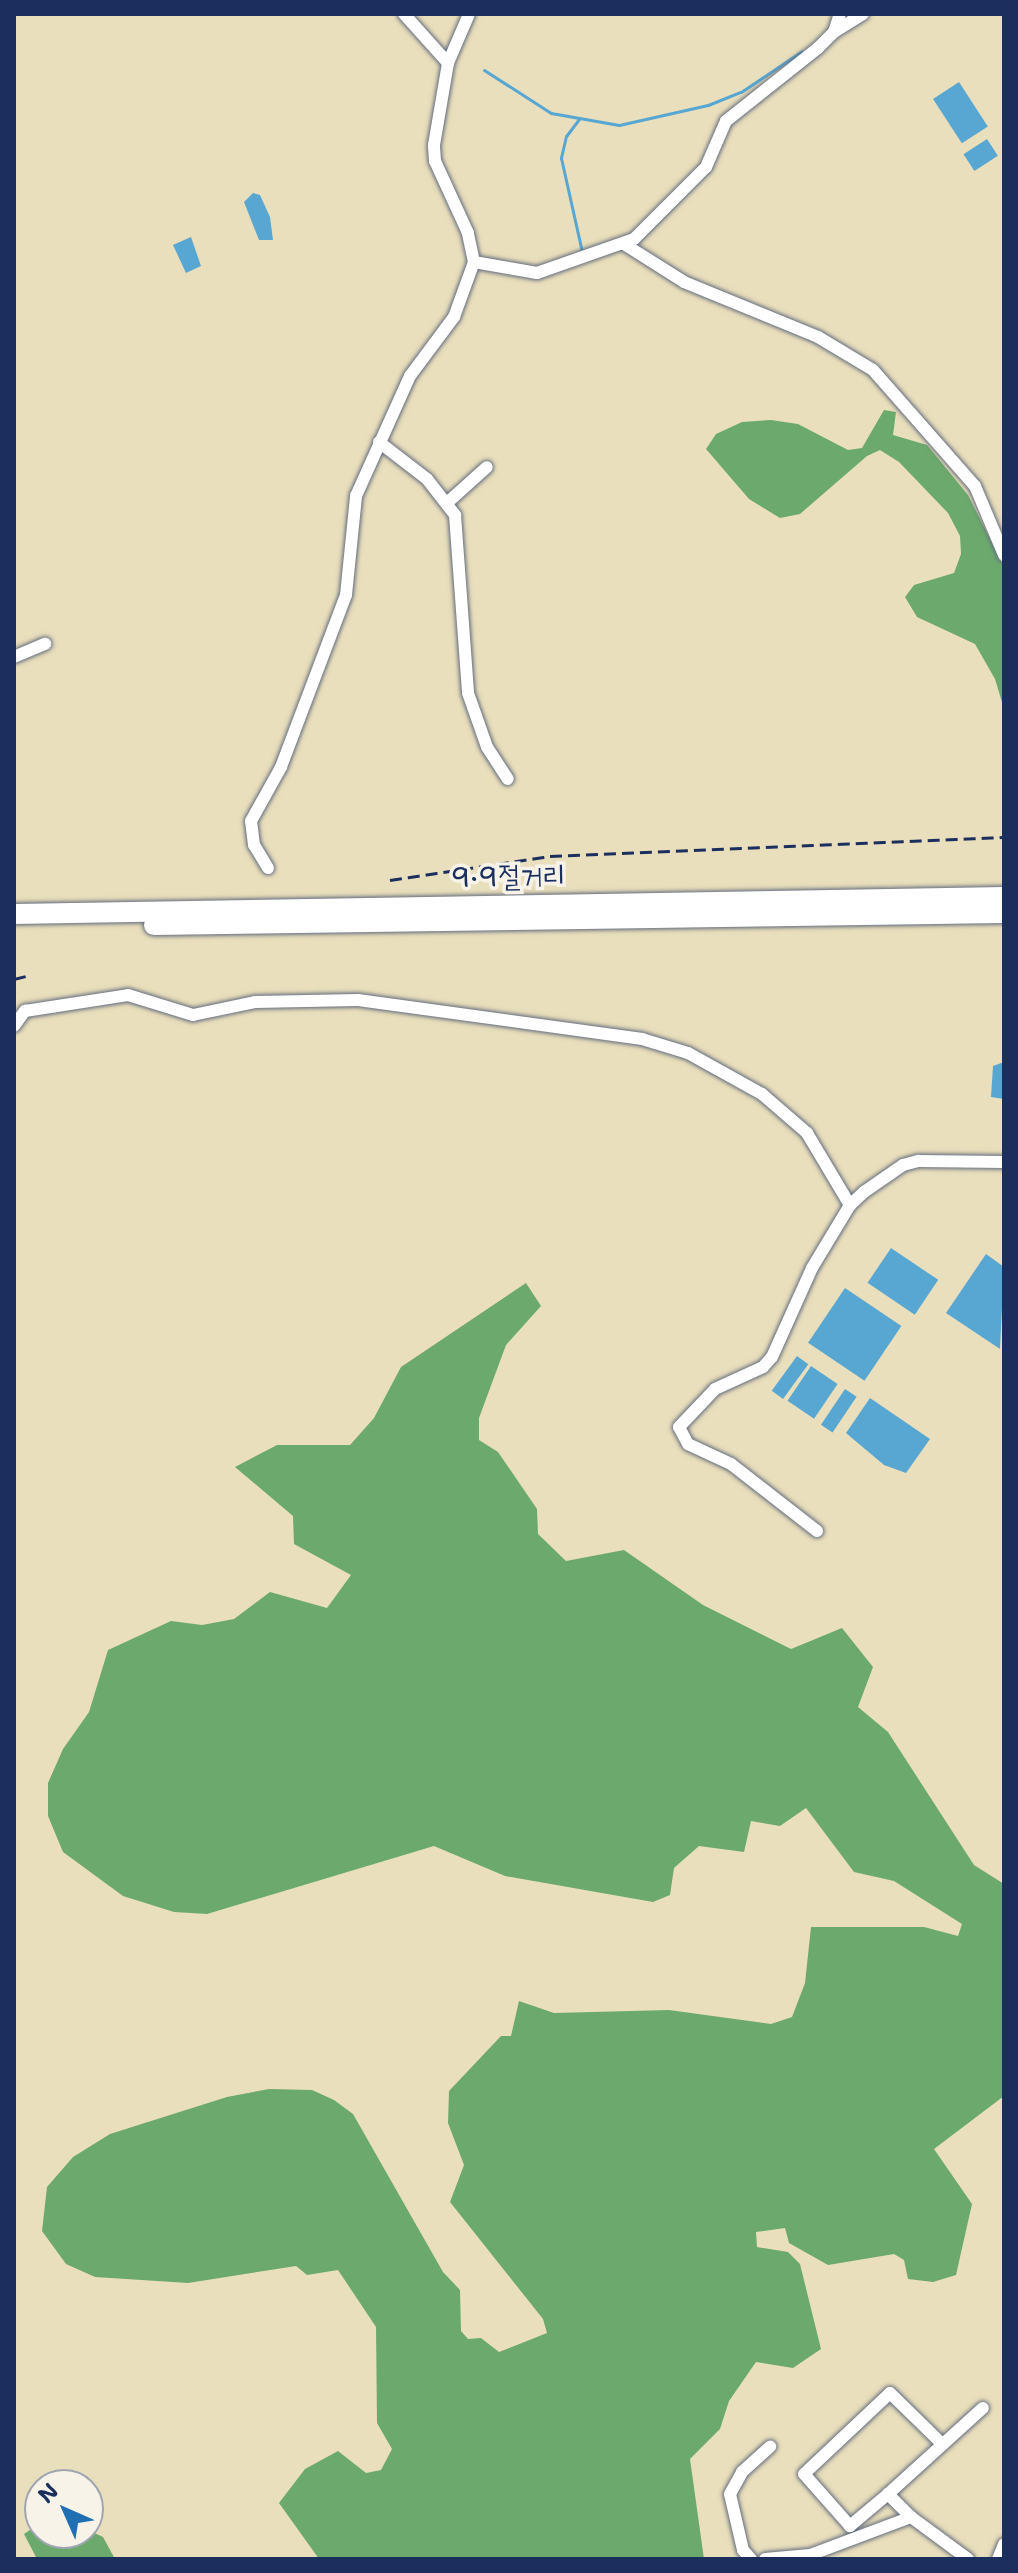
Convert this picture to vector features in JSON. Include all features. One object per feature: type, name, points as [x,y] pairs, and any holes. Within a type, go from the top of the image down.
[{"type":"highway","name":"9·9절거리","points":[[14,914],[1004,897]]},
{"type":"highway","name":"9·9절거리","points":[[14,927],[1004,913]]},
{"type":"street","points":[[404,14],[448,63]]},
{"type":"street","points":[[268,868],[254,845],[251,821],[281,767],[346,595],[356,496],[410,376],[454,317],[474,262],[468,233],[435,161],[448,63],[469,14]]},
{"type":"street","points":[[834,32],[840,14]]},
{"type":"street","points":[[474,262],[537,273],[624,244],[706,167],[726,121],[834,32],[863,14]]},
{"type":"street","points":[[624,244],[684,282],[839,347],[873,370],[975,486],[1004,555]]},
{"type":"street","points":[[379,442],[448,502],[458,531],[468,693],[487,747],[508,779]]},
{"type":"street","points":[[448,502],[487,467]]},
{"type":"street","points":[[14,657],[45,644]]},
{"type":"street","points":[[14,1026],[25,1011],[128,995],[193,1015],[255,1002],[358,1000],[642,1039],[688,1053],[762,1094],[807,1133],[850,1205]]},
{"type":"street","points":[[817,1531],[748,1476],[688,1444],[678,1433],[690,1411],[715,1389],[763,1367],[772,1357],[812,1268],[850,1205],[903,1165],[1004,1162]]},
{"type":"street","points":[[942,2444],[890,2393],[804,2474],[850,2526],[983,2408]]},
{"type":"street","points":[[751,2559],[743,2550],[730,2494],[742,2472],[770,2447]]},
{"type":"street","points":[[888,2494],[911,2517],[968,2559]]},
{"type":"street","points":[[765,2559],[810,2555],[911,2517]]},
{"type":"street","points":[[998,2559],[1004,2544]]},
{"type":"green space","points":[[884,410],[896,412],[893,435],[927,445],[968,495],[1004,567],[1004,709],[995,679],[975,644],[917,617],[905,597],[914,585],[954,573],[961,554],[960,536],[948,513],[899,462],[880,450],[867,456],[800,514],[780,518],[749,499],[706,449],[716,434],[742,422],[771,420],[798,424],[848,450],[862,448]]},
{"type":"green space","points":[[526,1283],[541,1306],[506,1345],[479,1418],[479,1440],[498,1452],[537,1509],[538,1534],[566,1561],[624,1550],[703,1605],[791,1649],[842,1628],[873,1667],[858,1707],[888,1732],[974,1865],[1004,1884],[1004,2096],[934,2149],[972,2204],[956,2275],[933,2282],[908,2279],[904,2260],[894,2254],[828,2265],[789,2243],[785,2228],[756,2232],[757,2247],[788,2252],[800,2264],[821,2349],[793,2368],[756,2362],[729,2401],[720,2429],[690,2459],[704,2559],[319,2559],[279,2503],[305,2469],[338,2451],[366,2473],[381,2470],[392,2449],[377,2423],[376,2327],[338,2270],[307,2275],[296,2266],[188,2283],[95,2277],[66,2264],[42,2231],[47,2187],[73,2157],[110,2134],[227,2097],[269,2089],[312,2090],[334,2100],[353,2114],[443,2272],[460,2290],[461,2331],[468,2339],[481,2338],[499,2352],[547,2333],[543,2319],[450,2202],[464,2165],[448,2123],[449,2091],[501,2036],[511,2036],[519,2001],[554,2013],[669,2010],[771,2024],[792,2017],[805,1983],[811,1927],[924,1927],[958,1936],[962,1924],[894,1881],[854,1872],[806,1808],[780,1826],[751,1821],[744,1852],[699,1846],[674,1868],[670,1895],[653,1902],[505,1876],[434,1846],[207,1914],[174,1912],[123,1896],[63,1852],[48,1816],[48,1783],[63,1749],[89,1712],[108,1650],[171,1621],[202,1625],[234,1619],[270,1592],[327,1608],[351,1575],[294,1544],[293,1516],[235,1467],[277,1445],[350,1445],[374,1418],[401,1367]]},
{"type":"green space","points":[[104,2539],[115,2559],[37,2559],[32,2549],[104,2549]]},
{"type":"water","points":[[959,82],[988,126],[962,143],[933,99]]},
{"type":"water","points":[[987,139],[998,156],[974,171],[964,154]]},
{"type":"water","points":[[253,193],[260,195],[270,217],[273,240],[259,240],[244,202]]},
{"type":"water","points":[[191,237],[201,266],[186,273],[173,245]]},
{"type":"water","points":[[1004,1062],[1004,1099],[991,1097],[993,1066]]},
{"type":"water","points":[[891,1248],[938,1280],[915,1315],[868,1283]]},
{"type":"water","points":[[986,1254],[1004,1267],[1000,1349],[946,1313]]},
{"type":"water","points":[[845,1288],[901,1326],[864,1381],[808,1343]]},
{"type":"water","points":[[797,1356],[808,1364],[783,1399],[772,1391]]},
{"type":"water","points":[[811,1366],[838,1384],[814,1419],[788,1401]]},
{"type":"water","points":[[845,1389],[857,1397],[833,1432],[821,1425]]},
{"type":"water","points":[[870,1398],[930,1439],[906,1473],[884,1465],[846,1433]]},
{"type":"waterway","points":[[484,70],[551,113],[619,125],[708,105],[741,92],[802,51]]},
{"type":"waterway","points":[[579,119],[566,136],[561,158],[582,252]]},
{"type":"railway","points":[[390,880],[550,856],[1004,837]]},
{"type":"railway","points":[[14,979],[26,976]]}]
